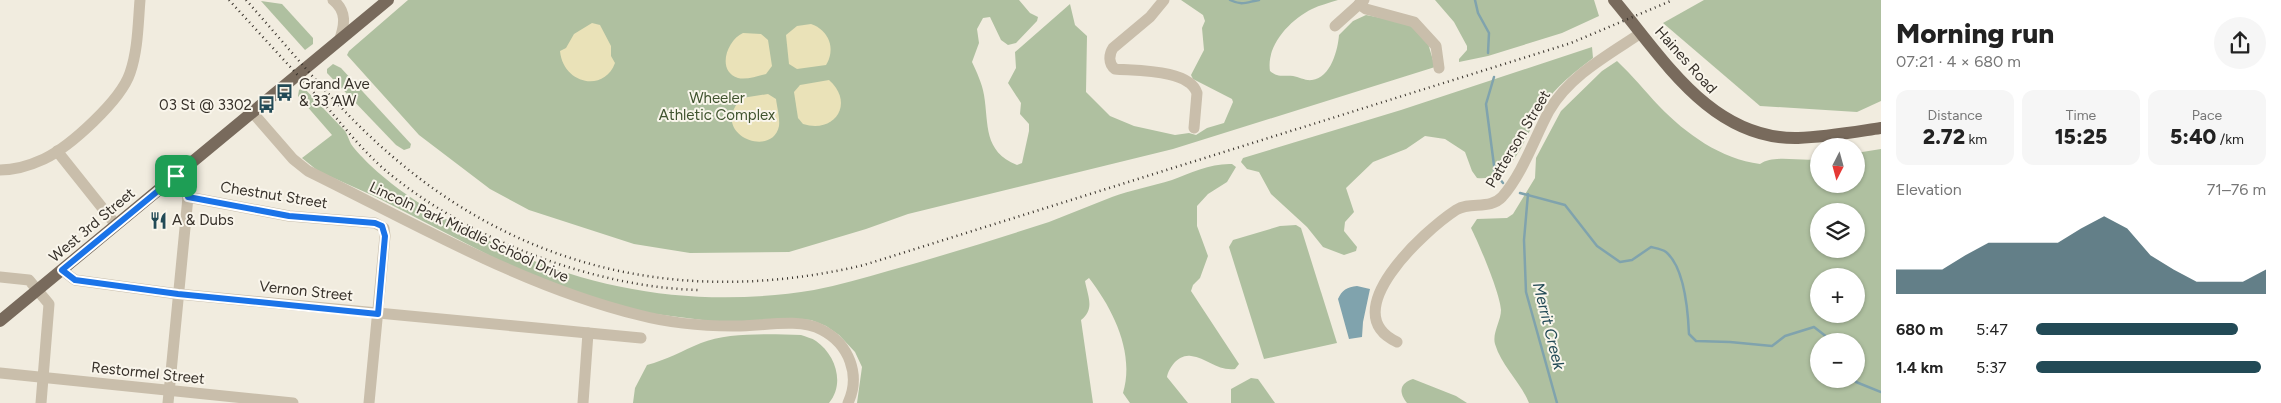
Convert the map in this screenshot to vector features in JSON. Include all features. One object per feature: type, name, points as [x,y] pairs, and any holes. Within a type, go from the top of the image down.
[{"type":"main road","name":"West 3rd Street","points":[[0,321],[388,0]]},
{"type":"main road","name":"Haines Road","points":[[1614,0],[1673,73],[1708,107],[1738,124],[1758,132],[1796,138],[1881,128]]},
{"type":"street","points":[[0,170],[24,166],[58,151],[107,108],[122,90],[131,72],[134,59],[140,0]]},
{"type":"street","points":[[138,20],[149,0]]},
{"type":"street","points":[[333,0],[344,14],[344,30],[339,41]]},
{"type":"street","points":[[1164,0],[1150,17],[1113,48],[1110,61],[1114,69],[1160,72],[1187,81],[1195,88],[1197,93],[1194,128]]},
{"type":"street","points":[[1335,26],[1361,2],[1366,10],[1414,22],[1436,46],[1439,68]]},
{"type":"street","name":"Patterson Street","points":[[1397,342],[1380,331],[1376,320],[1375,305],[1383,284],[1413,247],[1435,225],[1464,206],[1489,205],[1502,197],[1515,178],[1550,109],[1569,85],[1585,71],[1641,33]]},
{"type":"street","name":"Lincoln Park Middle School Drive","points":[[253,113],[293,158],[308,171],[525,278],[565,294],[608,307],[664,320],[730,326],[799,324],[815,326],[837,340],[847,354],[855,381],[848,403]]},
{"type":"street","points":[[58,151],[116,225]]},
{"type":"street","points":[[168,403],[188,197],[187,190],[176,176]]},
{"type":"street","name":"Chestnut Street","points":[[188,197],[289,216],[375,223],[384,228],[385,236],[378,314]]},
{"type":"street","name":"Vernon Street","points":[[62,270],[75,280],[178,294],[641,338]]},
{"type":"street","points":[[0,276],[29,280],[50,306],[41,403]]},
{"type":"street","points":[[369,403],[378,314]]},
{"type":"street","points":[[583,403],[588,333]]},
{"type":"street","name":"Restormel Street","points":[[0,374],[293,403]]},
{"type":"green space","name":"Wheeler Athletic Complex","points":[[408,0],[1019,0],[1030,13],[1038,17],[1037,21],[1016,43],[1008,45],[1001,40],[990,17],[983,18],[977,29],[979,43],[972,62],[983,91],[988,127],[993,145],[1006,159],[1017,165],[1022,163],[1029,124],[1020,114],[1021,103],[1008,83],[1016,68],[1015,52],[1070,4],[1075,25],[1087,36],[1086,92],[1110,116],[1134,126],[1175,135],[1189,133],[1196,135],[1207,128],[1224,123],[1233,102],[1232,99],[1193,79],[1191,75],[1204,50],[1202,28],[1205,21],[1203,15],[1181,0],[1338,0],[1312,9],[1281,34],[1272,52],[1270,61],[1270,71],[1278,75],[1310,80],[1319,78],[1329,69],[1335,55],[1339,35],[1353,21],[1366,15],[1407,23],[1427,40],[1435,67],[1173,149],[908,214],[866,229],[789,252],[690,253],[634,244],[529,210],[490,189],[419,135],[347,55],[349,51]]},
{"type":"green space","points":[[1435,0],[1594,0],[1599,16],[1562,33],[1488,56],[1459,62],[1459,59],[1467,50],[1467,46],[1454,22]]},
{"type":"green space","points":[[1704,0],[1881,0],[1881,101],[1857,112],[1760,106],[1663,23]]},
{"type":"green space","points":[[261,1],[282,4],[313,38],[313,44],[305,50]]},
{"type":"green space","points":[[1592,47],[1593,58],[1566,80],[1548,99],[1518,153],[1501,172],[1490,177],[1477,178],[1472,171],[1465,152],[1445,139],[1425,136],[1406,149],[1373,162],[1346,188],[1354,212],[1345,222],[1344,231],[1357,247],[1356,251],[1344,255],[1323,247],[1307,227],[1271,194],[1259,172],[1247,169],[1241,162],[1243,158],[1401,110]]},
{"type":"green space","points":[[1617,61],[1669,116],[1705,144],[1718,151],[1732,157],[1760,164],[1773,159],[1810,160],[1810,193],[1865,193],[1865,152],[1881,149],[1881,403],[1529,403],[1502,360],[1495,344],[1494,340],[1501,314],[1500,302],[1489,269],[1471,228],[1477,219],[1507,218],[1513,214],[1535,178],[1536,158],[1561,111],[1602,71]]},
{"type":"green space","points":[[333,64],[341,68],[411,144],[410,148],[404,150],[396,145],[327,73],[327,69]]},
{"type":"green space","points":[[303,87],[345,131],[351,144],[358,152],[384,178],[414,200],[446,219],[534,261],[572,274],[611,285],[651,292],[692,296],[773,295],[814,290],[842,284],[1049,222],[1119,195],[1172,180],[1201,169],[1232,164],[1236,167],[1227,182],[1208,194],[1197,206],[1197,226],[1208,256],[1200,278],[1193,285],[1191,291],[1239,364],[1235,369],[1229,369],[1197,357],[1182,357],[1172,365],[1167,377],[1188,403],[1130,403],[1123,393],[1126,363],[1120,332],[1106,303],[1089,278],[1085,281],[1089,297],[1089,307],[1088,312],[1081,320],[1093,403],[857,403],[862,367],[855,352],[839,335],[826,326],[811,320],[792,319],[718,322],[647,313],[591,299],[504,263],[376,197],[318,171],[302,158],[332,135],[298,96],[299,90]]},
{"type":"green space","points":[[1296,225],[1301,228],[1337,343],[1264,359],[1229,247],[1233,240],[1280,226]]},
{"type":"green space","points":[[737,335],[801,335],[816,341],[829,354],[833,362],[836,370],[837,387],[829,403],[633,403],[635,388],[647,365],[701,343],[712,339]]},
{"type":"green space","points":[[1251,378],[1258,379],[1275,403],[1231,403],[1231,389]]},
{"type":"green space","points":[[1413,379],[1456,396],[1467,403],[1407,403],[1402,395],[1402,388],[1405,383]]},
{"type":"sand","points":[[592,23],[600,25],[611,46],[611,56],[615,63],[610,72],[602,78],[594,81],[584,81],[568,71],[560,51],[566,48],[574,34]]},
{"type":"sand","points":[[811,24],[826,35],[830,47],[829,59],[826,65],[797,69],[789,64],[786,35],[797,26]]},
{"type":"sand","points":[[743,33],[761,34],[768,40],[772,66],[766,74],[738,78],[727,69],[726,55],[729,48],[732,42]]},
{"type":"sand","points":[[829,80],[837,89],[840,98],[841,107],[838,114],[832,121],[824,125],[803,124],[798,118],[794,92],[800,85]]},
{"type":"sand","points":[[768,94],[776,99],[778,112],[779,126],[774,136],[765,141],[745,138],[736,131],[732,122],[733,111],[742,98]]},
{"type":"water","points":[[1357,286],[1370,289],[1362,337],[1349,339],[1338,299],[1345,290]]},
{"type":"waterway","points":[[1230,0],[1241,3],[1259,0]]},
{"type":"waterway","points":[[1475,0],[1478,13],[1489,33],[1488,53]]},
{"type":"waterway","points":[[1494,77],[1486,104],[1495,173],[1503,183]]},
{"type":"waterway","points":[[1520,193],[1565,205],[1597,246],[1620,262],[1632,260],[1651,247],[1666,252],[1672,259],[1681,278],[1688,314],[1689,334],[1696,341],[1772,346],[1785,336],[1814,327],[1822,333]]},
{"type":"waterway","name":"Merrit Creek","points":[[1528,194],[1524,240],[1526,292],[1557,403]]},
{"type":"waterway","points":[[1865,386],[1881,392]]},
{"type":"railway","points":[[229,0],[377,163],[418,195],[454,218],[493,238],[534,255],[576,269],[618,280],[660,287],[701,290]]},
{"type":"railway","points":[[246,0],[338,105],[358,125],[399,162],[451,201],[505,231],[561,255],[619,271],[678,280],[739,282],[801,277],[864,265],[1571,43],[1673,0]]},
{"type":"place","name":"Grand Ave & 33 AW","points":[[285,93]]},
{"type":"place","name":"03 St @ 3302","points":[[266,105]]},
{"type":"place","name":"A & Dubs","points":[[158,220]]},
{"type":"route","points":[[176,176],[187,190],[188,197],[235,204],[289,216],[375,223],[382,226],[385,236],[378,314],[178,294],[75,280],[62,270],[176,176]]}]
